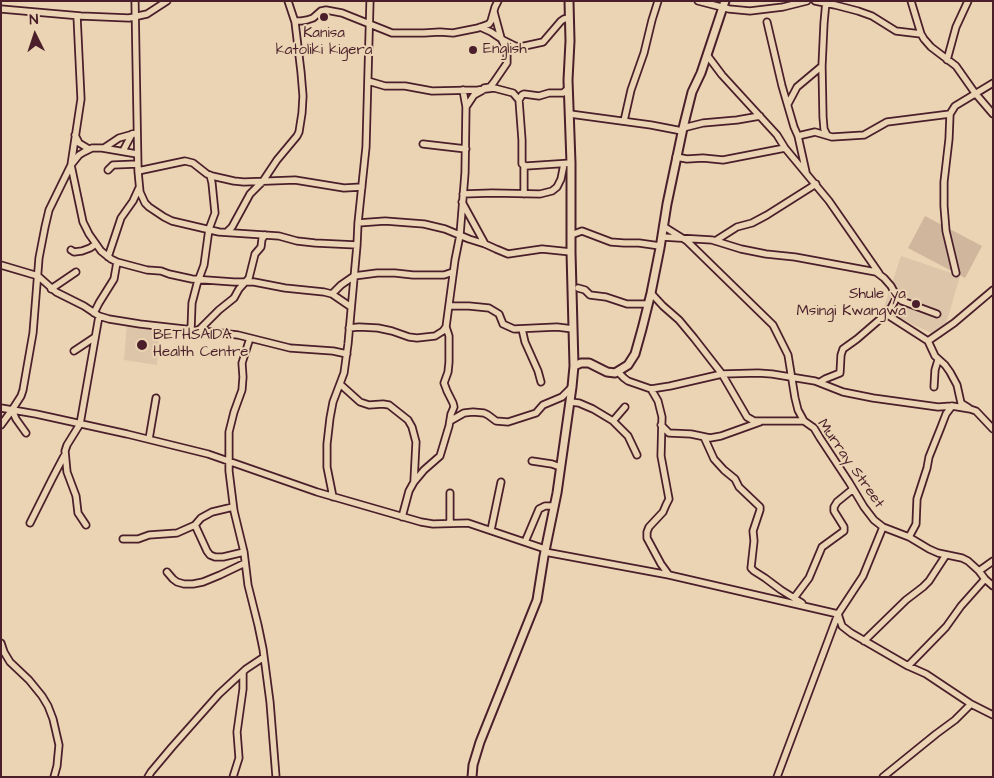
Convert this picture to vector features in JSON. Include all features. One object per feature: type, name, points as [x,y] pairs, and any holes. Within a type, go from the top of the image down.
[{"type":"street","points":[[135,1],[134,134],[140,188],[145,203],[153,211],[172,221],[219,232],[279,236],[298,241],[357,246]]},
{"type":"street","points":[[1,8],[77,16],[120,18],[147,14],[167,1]]},
{"type":"street","points":[[227,232],[232,227],[248,198],[297,136],[302,120],[302,88],[295,21],[288,1]]},
{"type":"street","points":[[333,497],[327,467],[327,444],[330,418],[344,373],[347,354],[366,147],[370,1]]},
{"type":"street","points":[[295,21],[308,20],[321,11],[326,10],[342,13],[392,33],[453,33],[480,27],[490,22],[498,1]]},
{"type":"street","points":[[472,777],[476,753],[537,600],[554,506],[572,387],[574,366],[571,235],[567,164],[570,114],[568,89],[569,1]]},
{"type":"street","points":[[624,121],[631,90],[644,53],[658,1],[660,1]]},
{"type":"street","points":[[698,1],[724,4],[730,9],[751,10],[786,6],[807,1]]},
{"type":"street","points":[[815,1],[826,2],[872,16],[896,31],[921,34]]},
{"type":"street","points":[[911,1],[921,34],[927,44],[960,70],[975,93],[993,114]]},
{"type":"street","points":[[947,60],[956,28],[968,1]]},
{"type":"street","points":[[826,2],[822,41],[822,66],[823,123],[827,135]]},
{"type":"street","points":[[574,366],[581,363],[589,363],[607,372],[618,372],[628,365],[635,354],[648,304],[676,157],[692,92],[701,73],[724,4]]},
{"type":"street","points":[[368,81],[385,86],[405,86],[432,91],[478,90],[490,87],[507,63],[507,54],[494,12]]},
{"type":"street","points":[[77,16],[81,105],[71,165],[81,218],[96,244],[108,257],[117,262],[147,270],[198,279],[262,283],[285,288],[324,292],[332,294],[351,307]]},
{"type":"street","points":[[480,27],[518,47],[541,43],[561,21],[569,18]]},
{"type":"street","points":[[767,22],[776,64],[798,136],[807,174]]},
{"type":"street","points":[[707,55],[777,135],[785,148],[816,184],[879,274],[891,286],[897,297],[907,304],[937,314]]},
{"type":"street","points":[[788,104],[797,87],[822,66]]},
{"type":"street","points":[[956,273],[946,231],[944,206],[944,182],[950,139],[950,114],[956,106],[993,83]]},
{"type":"street","points":[[466,107],[474,96],[484,88],[494,88],[513,93],[519,100]]},
{"type":"street","points":[[524,194],[524,165],[521,162],[522,140],[519,100],[524,94],[539,96],[549,93],[563,93],[568,89]]},
{"type":"street","points":[[402,517],[409,491],[414,482],[440,456],[454,406],[444,383],[448,372],[450,336],[446,327],[460,236],[466,173],[466,107],[463,90]]},
{"type":"street","points":[[570,114],[683,129],[703,123],[760,116]]},
{"type":"street","points":[[798,136],[816,132],[834,137],[864,135],[887,122],[950,114]]},
{"type":"street","points":[[104,148],[119,138],[134,134]]},
{"type":"street","points":[[123,151],[134,134]]},
{"type":"street","points":[[75,135],[79,143],[89,149]]},
{"type":"street","points":[[423,144],[466,149]]},
{"type":"street","points":[[1,425],[20,396],[25,381],[34,332],[41,248],[48,214],[71,165],[89,149],[104,148],[137,154]]},
{"type":"street","points":[[676,157],[723,160],[785,148]]},
{"type":"street","points":[[108,170],[113,166],[138,168],[185,161],[197,166],[210,175],[239,182],[295,180],[344,188],[362,187]]},
{"type":"street","points":[[524,165],[567,164]]},
{"type":"street","points":[[463,194],[542,194],[555,190],[567,164]]},
{"type":"street","points":[[191,330],[192,303],[198,279],[204,265],[208,229],[215,210],[210,175]]},
{"type":"street","points":[[715,241],[738,226],[752,223],[767,215],[816,184]]},
{"type":"street","points":[[108,257],[121,218],[133,202],[140,188]]},
{"type":"street","points":[[462,202],[485,244]]},
{"type":"street","points":[[358,223],[385,221],[424,224],[485,244],[508,254],[542,249],[571,252]]},
{"type":"street","points":[[663,226],[684,238]]},
{"type":"street","points":[[571,235],[582,231],[610,242],[660,246]]},
{"type":"street","points":[[199,330],[215,313],[234,298],[239,289],[250,278],[255,254],[261,247],[262,239],[265,236]]},
{"type":"street","points":[[662,237],[715,241],[741,249],[795,257],[879,274]]},
{"type":"street","name":"Murray Street","points":[[684,238],[772,325],[787,352],[798,410],[804,421],[814,428],[868,514],[883,527],[929,549],[968,561],[993,586]]},
{"type":"street","points":[[71,250],[74,252],[82,251],[96,244]]},
{"type":"street","points":[[86,526],[78,513],[76,496],[67,472],[66,447],[80,424],[95,337],[98,303],[114,279],[117,262]]},
{"type":"street","points":[[1,265],[38,276],[51,289],[97,315],[140,324],[238,335],[290,348],[333,351],[347,354]]},
{"type":"street","points":[[51,289],[76,272]]},
{"type":"street","points":[[332,294],[354,276],[395,272],[413,275],[444,275],[454,272]]},
{"type":"street","points":[[578,288],[592,295],[626,304],[648,304]]},
{"type":"street","points":[[928,341],[954,323],[993,290]]},
{"type":"street","points":[[650,293],[680,320],[722,374],[744,414],[749,419],[754,421],[804,421]]},
{"type":"street","points":[[820,382],[825,378],[840,373],[843,349],[886,314],[897,297]]},
{"type":"street","points":[[449,306],[487,308],[499,314],[504,325],[514,329],[557,327],[573,329]]},
{"type":"street","points":[[886,314],[928,341],[935,356],[944,364],[957,385],[961,403],[970,409]]},
{"type":"street","points":[[349,328],[378,328],[416,338],[435,336],[446,327]]},
{"type":"street","points":[[522,329],[525,342],[538,371],[540,382]]},
{"type":"street","points":[[74,351],[95,337]]},
{"type":"street","points":[[250,338],[242,363],[242,390],[229,432],[229,462],[233,507],[244,552],[248,585],[264,657],[276,777]]},
{"type":"street","points":[[934,387],[935,370],[938,360]]},
{"type":"street","points":[[618,372],[628,381],[650,389],[722,374],[758,373],[791,377],[820,382],[843,392],[873,398],[938,407],[952,406],[970,409],[976,411],[993,429]]},
{"type":"street","points":[[340,384],[356,399],[365,404],[389,405],[408,420],[416,442],[414,482]]},
{"type":"street","points":[[450,421],[473,412],[486,414],[498,421],[508,422],[536,413],[543,405],[562,396],[572,387]]},
{"type":"street","points":[[650,389],[658,402],[662,417],[661,425],[665,433],[662,465],[669,499],[662,512],[649,527],[647,538],[669,575]]},
{"type":"street","points":[[149,439],[156,398]]},
{"type":"street","points":[[570,402],[579,403],[593,409],[613,421],[628,436],[637,455]]},
{"type":"street","points":[[909,538],[916,524],[917,499],[929,457],[940,427],[952,406]]},
{"type":"street","points":[[613,421],[625,407]]},
{"type":"street","points":[[1,408],[149,439],[208,454],[333,497],[402,517],[427,523],[468,524],[491,530],[545,550],[669,575],[806,605],[838,614]]},
{"type":"street","points":[[12,410],[26,433]]},
{"type":"street","points":[[742,428],[744,414]]},
{"type":"street","points":[[665,433],[691,434],[704,437],[721,436],[764,421]]},
{"type":"street","points":[[704,437],[714,459],[760,507],[752,531],[754,541],[751,568],[806,605]]},
{"type":"street","points":[[30,523],[65,456]]},
{"type":"street","points":[[532,462],[552,464],[560,467]]},
{"type":"street","points":[[491,530],[501,482]]},
{"type":"street","points":[[794,598],[809,578],[822,547],[845,530],[834,511],[834,507],[837,502],[853,489]]},
{"type":"street","points":[[450,493],[450,523]]},
{"type":"street","points":[[525,542],[539,510],[545,506],[554,506]]},
{"type":"street","points":[[123,539],[138,539],[150,535],[177,533],[196,525],[201,518],[212,512],[233,507]]},
{"type":"street","points":[[196,525],[210,555],[223,557],[244,552]]},
{"type":"street","points":[[777,777],[838,614],[863,576],[883,527]]},
{"type":"street","points":[[864,641],[906,600],[923,587],[946,555]]},
{"type":"street","points":[[979,571],[993,562]]},
{"type":"street","points":[[167,572],[177,582],[193,584],[220,575],[245,563]]},
{"type":"street","points":[[908,666],[946,627],[961,606],[985,579]]},
{"type":"street","points":[[838,614],[842,626],[864,641],[926,674],[971,704],[993,716]]},
{"type":"street","points":[[1,644],[10,662],[29,680],[48,706],[59,745],[54,777]]},
{"type":"street","points":[[149,776],[172,746],[220,694],[264,657]]},
{"type":"street","points":[[233,777],[239,758],[237,732],[244,672]]},
{"type":"street","points":[[883,777],[955,720],[971,704]]},
{"type":"shaded area","points":[[925,216],[982,246],[965,278],[908,248]]},
{"type":"shaded area","points":[[901,256],[960,276],[942,338],[883,310]]},
{"type":"shaded area","name":"BETHSAIDA Health Centre","points":[[127,324],[159,331],[157,365],[124,360]]},
{"type":"place","name":"Kanisa katoliki kigera","points":[[324,17]]},
{"type":"place","name":"English","points":[[473,50]]},
{"type":"place","name":"Shule ya Msingi Kwangwa","points":[[916,304]]},
{"type":"place","name":"BETHSAIDA Health Centre","points":[[142,345]]}]
